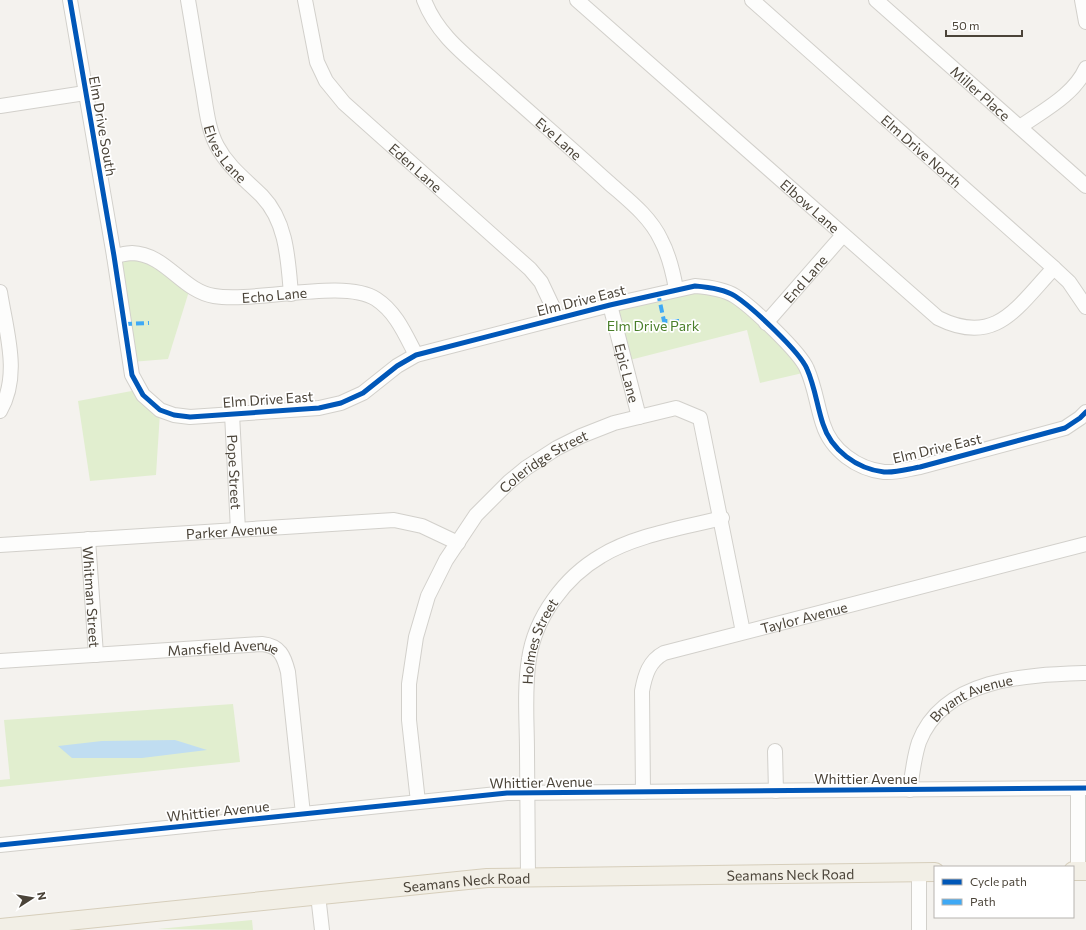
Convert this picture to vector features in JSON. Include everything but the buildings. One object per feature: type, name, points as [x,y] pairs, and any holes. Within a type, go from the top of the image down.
[{"type":"main road","name":"Seamans Neck Road","points":[[0,928],[487,878],[528,876],[927,872]]},
{"type":"street","name":"Elm Drive South","points":[[70,0],[114,256]]},
{"type":"street","name":"Elves Lane","points":[[188,0],[209,125],[217,146],[226,160],[263,197],[274,214],[284,236],[288,255],[291,294]]},
{"type":"street","name":"Eden Lane","points":[[305,0],[317,62],[326,81],[344,103],[530,269],[541,282],[558,318]]},
{"type":"street","name":"Eve Lane","points":[[424,0],[434,22],[454,46],[590,166],[652,225],[661,239],[670,262],[676,289]]},
{"type":"street","name":"Elbow Lane","points":[[576,0],[938,318],[964,328],[976,329],[992,326],[1000,322],[1018,306],[1054,268]]},
{"type":"street","name":"Elm Drive North","points":[[752,0],[1054,268],[1069,282],[1086,307]]},
{"type":"street","name":"Miller Place","points":[[876,0],[1086,186]]},
{"type":"street","points":[[1082,0],[1086,22]]},
{"type":"street","points":[[1020,127],[1069,92],[1082,77],[1086,68]]},
{"type":"street","points":[[0,106],[85,93]]},
{"type":"street","name":"End Lane","points":[[766,323],[843,235]]},
{"type":"street","name":"Echo Lane","points":[[114,256],[132,253],[154,258],[197,291],[213,296],[233,298],[353,290],[375,298],[387,308],[399,322],[416,354]]},
{"type":"street","name":"Elm Drive East","points":[[114,256],[132,375],[142,395],[160,410],[174,415],[190,416],[232,414],[319,408],[341,403],[363,393],[416,354],[610,304],[695,286],[720,290],[735,296],[796,351],[807,367],[817,397],[823,425],[836,447],[858,464],[873,470],[896,472],[920,467],[1065,428],[1086,412]]},
{"type":"street","points":[[0,292],[12,374],[9,394],[0,411]]},
{"type":"street","name":"Epic Lane","points":[[610,304],[639,417]]},
{"type":"street","name":"Coleridge Street","points":[[418,802],[409,720],[409,684],[416,637],[428,596],[446,560],[486,503],[526,468],[557,448],[614,423],[676,408],[700,418],[722,518],[744,632]]},
{"type":"street","name":"Pope Street","points":[[232,414],[238,530]]},
{"type":"street","name":"Holmes Street","points":[[528,876],[526,692],[528,659],[540,622],[554,599],[576,574],[602,555],[628,543],[722,518]]},
{"type":"street","name":"Parker Avenue","points":[[0,545],[394,520],[422,526],[458,543]]},
{"type":"street","name":"Whitman Street","points":[[88,539],[96,655]]},
{"type":"street","name":"Taylor Avenue","points":[[643,792],[642,691],[644,678],[649,667],[664,653],[1086,544]]},
{"type":"street","name":"Mansfield Avenue","points":[[0,661],[262,644],[275,647],[285,660],[288,672],[302,814]]},
{"type":"street","name":"Bryant Avenue","points":[[910,790],[914,758],[924,733],[940,711],[959,696],[984,685],[1018,678],[1086,673]]},
{"type":"street","points":[[775,751],[776,791]]},
{"type":"street","points":[[1079,871],[1082,788]]},
{"type":"street","name":"Whittier Avenue","points":[[0,845],[507,793],[1082,788]]},
{"type":"street","points":[[919,930],[927,872]]},
{"type":"street","points":[[318,895],[322,930]]},
{"type":"green space","points":[[136,254],[190,288],[168,359],[131,362],[114,257]]},
{"type":"green space","name":"Elm Drive Park","points":[[695,288],[734,297],[807,372],[760,383],[747,330],[626,361],[612,306]]},
{"type":"green space","points":[[137,390],[160,412],[156,475],[90,481],[78,401]]},
{"type":"green space","points":[[233,704],[240,762],[0,787],[0,780],[10,779],[4,720]]},
{"type":"green space","points":[[252,920],[253,930],[158,929]]},
{"type":"water","points":[[175,740],[207,750],[142,758],[72,758],[58,746],[102,741]]},
{"type":"marked path","points":[[658,293],[664,321],[679,321]]},
{"type":"marked path","points":[[124,324],[149,323]]},
{"type":"cycle path","points":[[70,0],[114,256],[132,375],[143,395],[160,410],[174,415],[190,417],[319,408],[341,403],[363,393],[397,366],[416,355],[610,305],[695,286],[721,290],[735,296],[763,319],[786,341],[803,361],[807,369],[823,424],[832,442],[846,457],[864,467],[884,472],[902,471],[920,467],[1065,428],[1086,412]]},
{"type":"cycle path","points":[[0,845],[507,793],[1086,788]]}]
